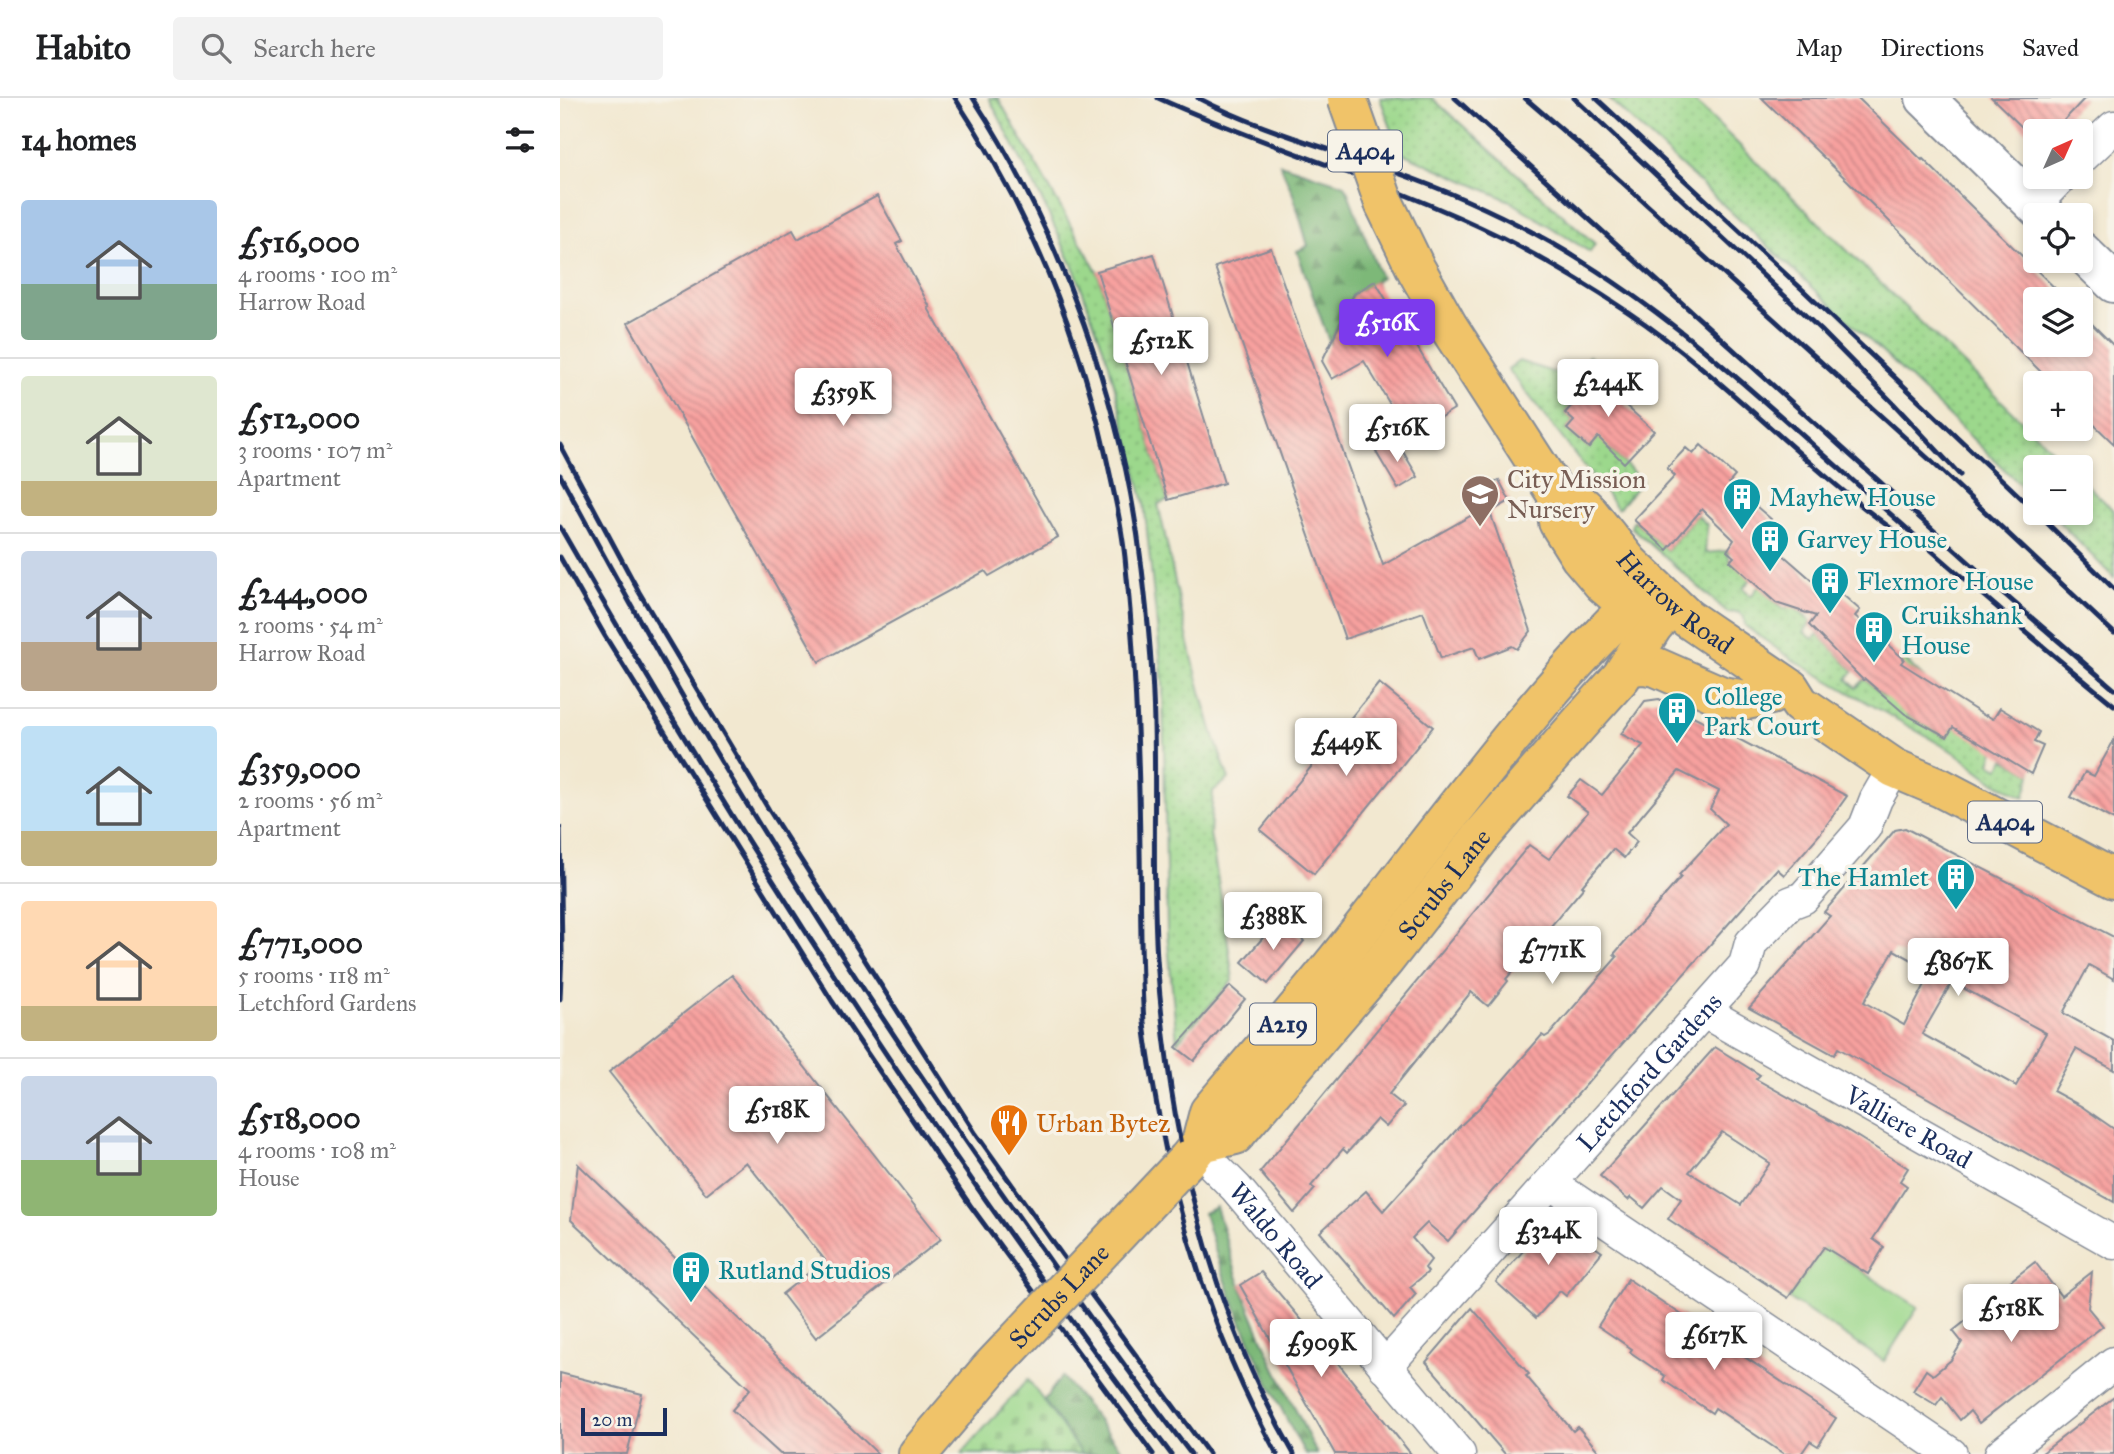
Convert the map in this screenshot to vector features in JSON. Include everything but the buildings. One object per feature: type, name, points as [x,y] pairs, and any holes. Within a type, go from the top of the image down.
[{"type":"main road","name":"Harrow Road","points":[[1347,98],[1384,203],[1416,269],[1448,326],[1557,495],[1558,523],[1580,557],[1603,584],[1651,606],[1687,618],[1790,688],[1786,699],[1894,768],[1941,788],[2114,879]]},
{"type":"main road","name":"Scrubs Lane","points":[[1195,1151],[1235,1135],[1384,961],[1488,829],[1621,677],[1629,666],[1651,606]]},
{"type":"main road","name":"Scrubs Lane","points":[[919,1454],[989,1370],[1195,1151],[1209,1112],[1354,939],[1465,793],[1572,666],[1651,606]]},
{"type":"main road","points":[[1629,666],[1656,667],[1722,696],[1747,700],[1786,699]]},
{"type":"street","points":[[1925,98],[2033,203]]},
{"type":"street","points":[[2093,147],[2114,127]]},
{"type":"street","points":[[2093,262],[2114,283]]},
{"type":"street","name":"Letchford Gardens","points":[[1385,1367],[1745,965],[1751,943],[1790,903],[1803,898],[1865,827],[1876,799],[1894,768]]},
{"type":"street","name":"Valliere Road","points":[[1703,1011],[2114,1244]]},
{"type":"street","name":"Waldo Road","points":[[1195,1151],[1236,1188],[1459,1454]]},
{"type":"street","points":[[1550,1183],[1951,1454]]},
{"type":"street","points":[[2001,1454],[2114,1363]]},
{"type":"green space","points":[[989,98],[998,98],[1097,271],[1168,500],[1158,504],[1197,677],[1229,779],[1213,791],[1210,834],[1233,980],[1177,1042],[1167,933],[1163,683],[1144,503],[1109,364],[1076,273]]},
{"type":"green space","points":[[1380,98],[1432,98],[1595,244],[1590,252],[1510,201],[1400,152]]},
{"type":"green space","points":[[1608,98],[1691,98],[2023,422],[2023,441],[2042,441],[2057,455],[2023,455],[2023,487],[1894,363]]},
{"type":"green space","points":[[1280,164],[1345,185],[1381,278],[1354,294],[1330,344],[1297,251],[1308,246],[1293,194]]},
{"type":"green space","points":[[1589,356],[1611,377],[1604,385],[1595,378],[1565,413],[1574,421],[1567,429],[1589,448],[1606,426],[1616,435],[1609,448],[1642,481],[1618,509],[1508,369],[1519,361],[1571,378]]},
{"type":"green space","points":[[2093,491],[2114,511],[2114,578],[2062,525],[2093,525]]},
{"type":"green space","points":[[1697,515],[1707,525],[1705,553],[1727,551],[1730,561],[1751,579],[1743,588],[1751,596],[1759,586],[1785,609],[1791,604],[1811,622],[1804,632],[1813,639],[1818,634],[1854,671],[1847,679],[1856,688],[1865,679],[1884,696],[1904,659],[1925,679],[1907,715],[1947,737],[1959,716],[1994,751],[1990,763],[1999,768],[2005,759],[2031,774],[2024,797],[1995,783],[1957,754],[1793,660],[1745,626],[1744,617],[1738,612],[1728,613],[1631,527],[1634,520],[1667,550]]},
{"type":"green space","points":[[1216,1207],[1240,1285],[1272,1361],[1317,1454],[1305,1454],[1275,1396],[1235,1306],[1204,1213]]},
{"type":"green space","points":[[1824,1247],[1918,1307],[1884,1361],[1788,1298]]},
{"type":"green space","points":[[1062,1376],[1125,1454],[1081,1454],[1044,1400]]},
{"type":"green space","points":[[1028,1379],[1081,1454],[962,1454],[963,1452]]},
{"type":"railway","points":[[955,98],[1005,182],[1047,270],[1080,361],[1106,456],[1123,540],[1132,639],[1139,780],[1141,958],[1145,1032],[1151,1074],[1177,1196],[1203,1285],[1236,1372],[1277,1454]]},
{"type":"railway","points":[[973,98],[1005,150],[1060,264],[1084,324],[1120,446],[1133,508],[1150,646],[1154,724],[1157,959],[1171,1089],[1182,1152],[1215,1276],[1263,1396],[1294,1454]]},
{"type":"railway","points":[[1158,98],[1243,134],[1459,217],[1566,273],[1665,338],[1835,484],[1906,539]]},
{"type":"railway","points":[[1198,98],[1269,129],[1392,171],[1465,200],[1537,235],[1583,262],[1651,308],[1715,359],[1975,588],[2114,705]]},
{"type":"railway","points":[[1455,98],[2003,593],[2114,689]]},
{"type":"railway","points":[[1525,98],[1931,461],[2114,633]]},
{"type":"railway","points":[[1574,98],[1821,330],[1960,475]]},
{"type":"railway","points":[[1596,98],[2023,500]]},
{"type":"railway","points":[[560,445],[639,592],[769,810],[976,1134],[1209,1454]]},
{"type":"railway","points":[[560,475],[684,699],[826,931],[1001,1191],[1191,1454]]},
{"type":"railway","points":[[2049,525],[2114,589]]},
{"type":"railway","points":[[560,527],[702,766],[850,1001],[1007,1230],[1171,1454]]},
{"type":"railway","points":[[560,557],[605,636],[832,1001],[970,1205],[1153,1454]]},
{"type":"railway","points":[[560,828],[560,999]]},
{"type":"place","name":"City Mission Nursery","points":[[1480,528]]},
{"type":"place","name":"Mayhew House","points":[[1742,531]]},
{"type":"place","name":"Garvey House","points":[[1770,573]]},
{"type":"place","name":"Flexmore House","points":[[1830,615]]},
{"type":"place","name":"Cruikshank House","points":[[1874,664]]},
{"type":"place","name":"College Park Court","points":[[1677,745]]},
{"type":"place","name":"The Hamlet","points":[[1956,911]]},
{"type":"place","name":"Urban Bytez","points":[[1009,1157]]},
{"type":"place","name":"Rutland Studios","points":[[691,1304]]}]
